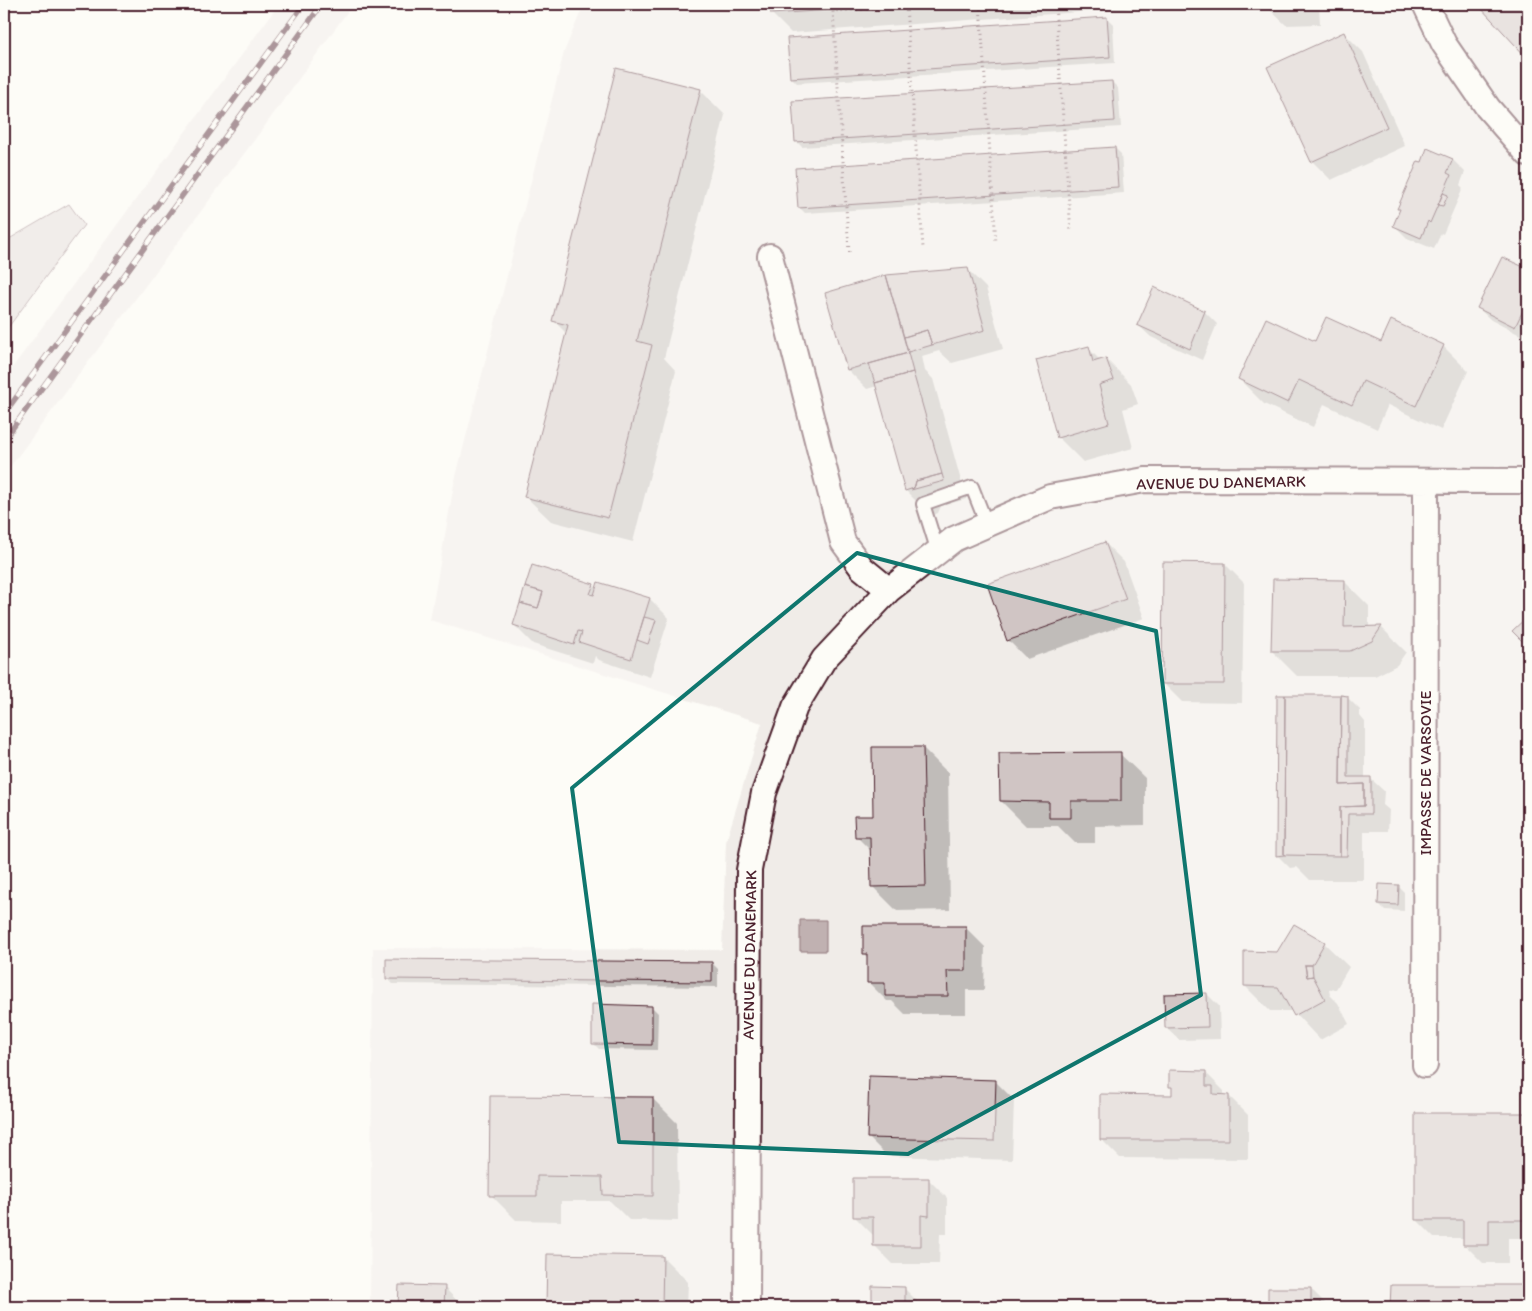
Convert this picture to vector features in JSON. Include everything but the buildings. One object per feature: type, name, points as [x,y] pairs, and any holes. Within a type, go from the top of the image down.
[{"type":"street","points":[[1425,4],[1444,44],[1488,108],[1528,154]]},
{"type":"street","points":[[770,256],[843,542],[862,568],[889,590]]},
{"type":"street","name":"AVENUE DU DANEMARK","points":[[747,1307],[749,870],[764,792],[795,707],[824,659],[889,590],[954,539],[1050,497],[1145,480],[1528,481]]},
{"type":"street","name":"IMPASSE DE VARSOVIE","points":[[1424,1065],[1426,481]]},
{"type":"lane","points":[[938,552],[923,504],[972,486],[988,524]]},
{"type":"path","points":[[849,252],[833,11],[944,4]]},
{"type":"path","points":[[980,4],[996,243]]},
{"type":"path","points":[[1055,4],[1071,233]]},
{"type":"path","points":[[906,6],[923,248]]},
{"type":"path","points":[[1528,737],[1525,739],[1528,743]]},
{"type":"highlighted area","points":[[857,553],[1156,631],[1201,995],[908,1154],[619,1142],[572,788]]},
{"type":"shaded area","points":[[279,4],[353,4],[264,127],[4,475],[4,379]]},
{"type":"shaded area","points":[[584,4],[1528,4],[1528,1307],[370,1307],[373,948],[722,950],[726,842],[762,723],[430,620],[454,484],[564,52]]},
{"type":"shaded area","points":[[69,204],[84,225],[4,333],[4,242]]},
{"type":"shaded area","points":[[800,920],[826,920],[826,951],[800,951]]},
{"type":"railway","points":[[4,414],[304,4]]},
{"type":"railway","points":[[4,440],[322,4]]}]
